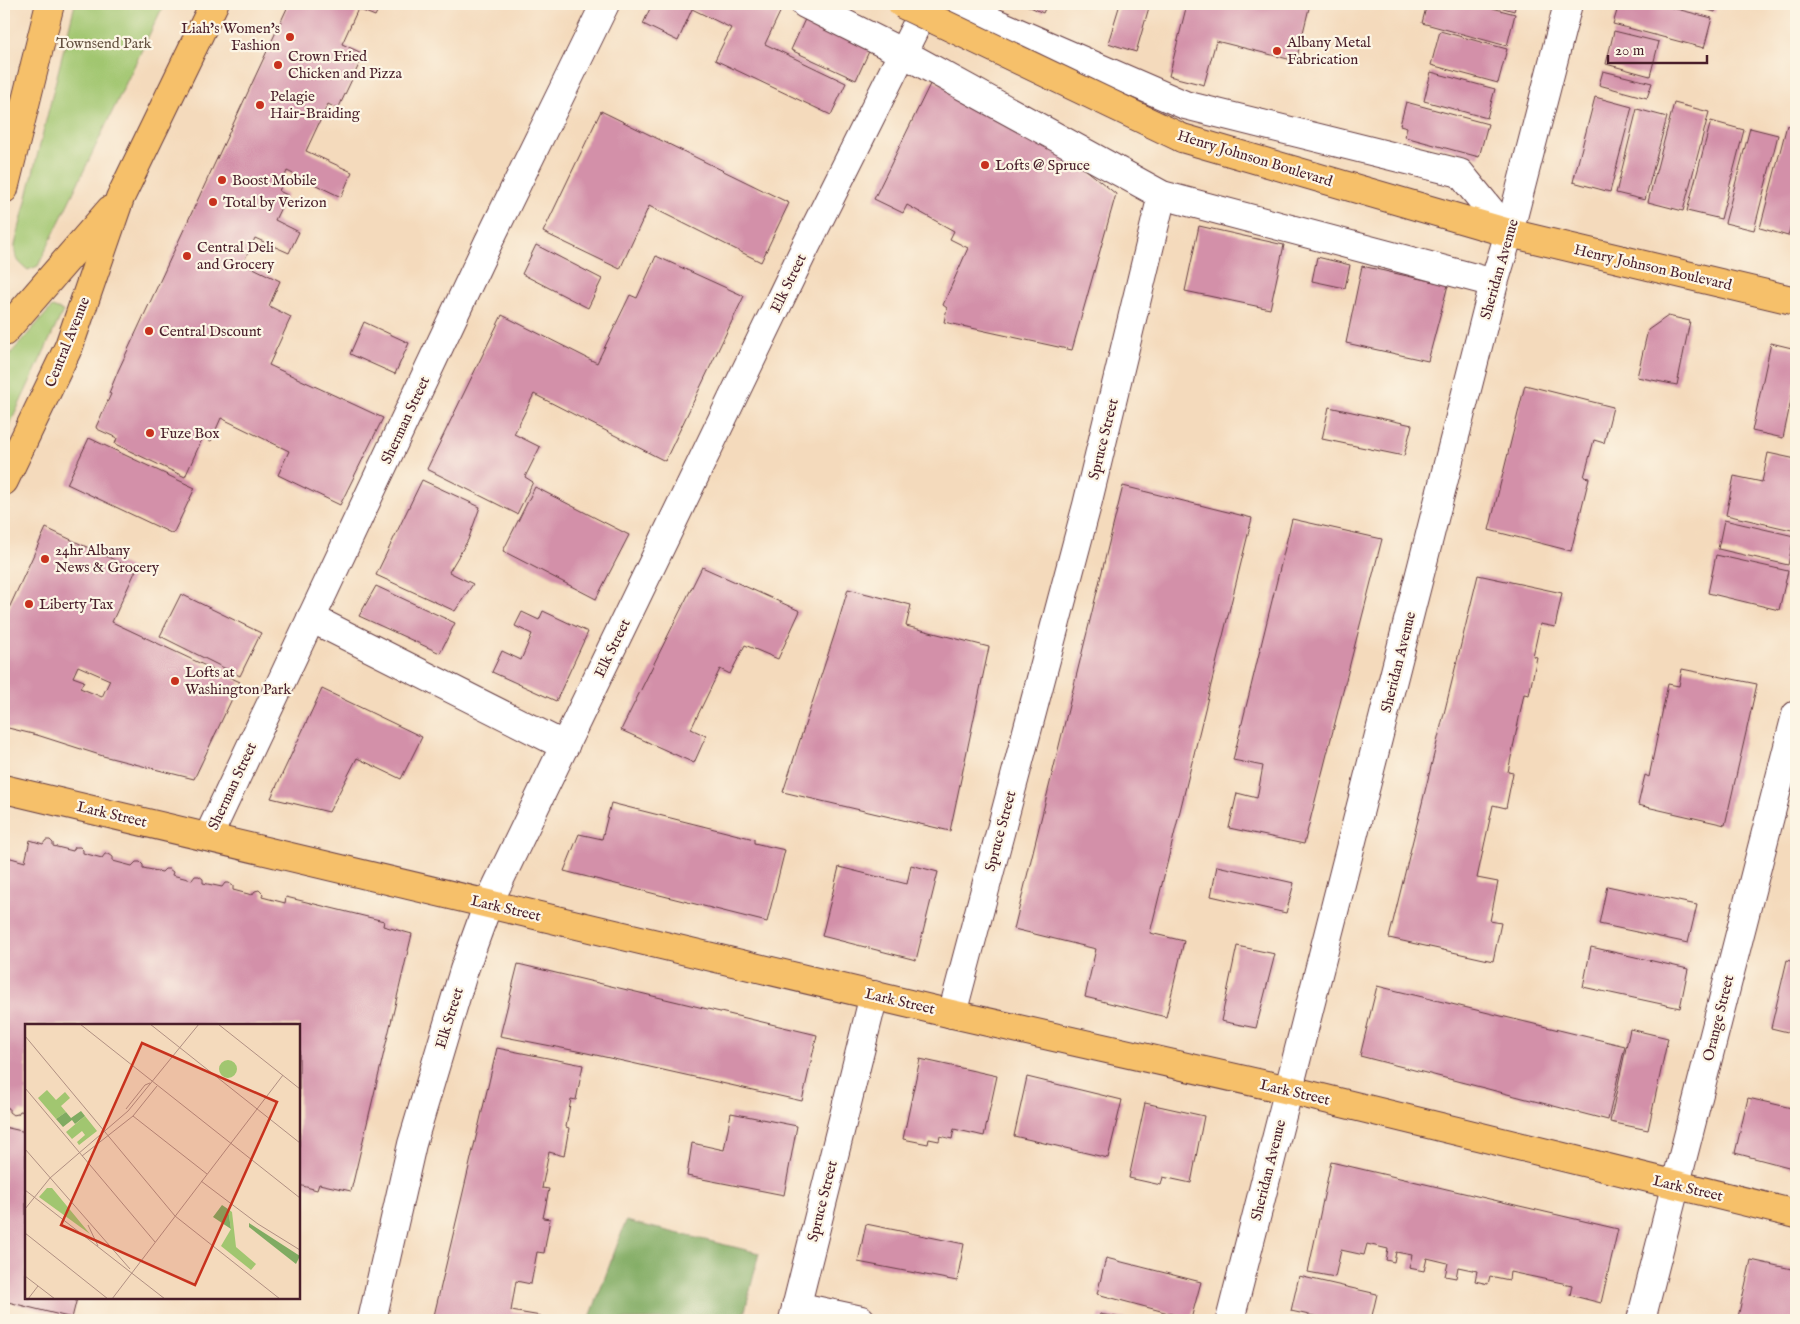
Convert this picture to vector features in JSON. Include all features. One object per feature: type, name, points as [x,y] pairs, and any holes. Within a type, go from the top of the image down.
[{"type":"main road","points":[[4,189],[50,4]]},
{"type":"main road","name":"Central Avenue","points":[[4,482],[69,346],[120,198],[214,4]]},
{"type":"main road","name":"Henry Johnson Boulevard","points":[[902,4],[1182,138],[1509,233],[1796,301]]},
{"type":"main road","name":"Central Avenue","points":[[4,332],[120,198]]},
{"type":"main road","name":"Lark Street","points":[[4,789],[952,1014],[1289,1090],[1796,1214]]},
{"type":"street","name":"Sherman Street","points":[[208,837],[488,243],[605,4]]},
{"type":"street","points":[[805,4],[903,53],[1162,195],[1494,283]]},
{"type":"street","name":"Elk Street","points":[[372,1320],[412,1144],[464,970],[488,904],[804,250],[927,4]]},
{"type":"street","name":"Henry Johnson Boulevard","points":[[952,4],[1185,105],[1460,174],[1509,233]]},
{"type":"street","name":"Sheridan Avenue","points":[[1230,1320],[1494,283],[1509,233],[1568,4]]},
{"type":"street","name":"Spruce Street","points":[[952,1014],[1087,505],[1162,195]]},
{"type":"street","points":[[311,618],[565,746]]},
{"type":"street","name":"Orange Street","points":[[1641,1320],[1796,715]]},
{"type":"street","name":"Spruce Street","points":[[795,1313],[874,995]]},
{"type":"street","points":[[795,1313],[861,1320]]},
{"type":"green space","name":"Townsend Park","points":[[75,4],[164,4],[38,266],[28,270],[17,259],[15,245]]},
{"type":"green space","points":[[52,307],[63,311],[4,437],[4,361]]},
{"type":"green space","points":[[626,1221],[759,1253],[743,1319],[589,1320]]},
{"type":"building","points":[[289,4],[381,4],[375,16],[358,9],[342,44],[364,54],[338,109],[328,104],[306,151],[352,172],[341,197],[287,171],[279,191],[287,195],[275,220],[299,232],[289,253],[255,238],[243,263],[280,281],[269,306],[291,317],[269,365],[383,418],[340,505],[278,475],[289,451],[221,418],[211,441],[203,437],[185,477],[115,444],[117,438],[96,427],[111,394],[109,393],[118,371]]},
{"type":"building","points":[[652,4],[784,4],[765,44],[846,83],[831,115],[715,60],[731,28],[692,9],[678,41],[643,24]]},
{"type":"building","points":[[1024,4],[1047,4],[1043,13]]},
{"type":"building","points":[[1120,4],[1150,4],[1136,52],[1108,43]]},
{"type":"building","name":"Albany Metal Fabrication","points":[[1187,4],[1310,4],[1296,61],[1216,41],[1204,85],[1169,76]]},
{"type":"building","points":[[1427,4],[1477,4],[1515,14],[1507,46],[1422,23]]},
{"type":"building","points":[[1489,4],[1516,4],[1514,11]]},
{"type":"building","points":[[1619,4],[1657,4],[1712,18],[1704,48],[1613,24]]},
{"type":"building","points":[[1686,4],[1717,4],[1715,12]]},
{"type":"building","points":[[806,17],[871,47],[856,80],[791,50]]},
{"type":"building","points":[[1440,31],[1507,49],[1498,83],[1431,65]]},
{"type":"building","points":[[1614,31],[1659,42],[1650,76],[1606,64]]},
{"type":"building","points":[[1603,71],[1652,83],[1647,98],[1599,85]]},
{"type":"building","points":[[1431,72],[1495,89],[1487,118],[1424,101]]},
{"type":"building","name":"Lofts @ Spruce","points":[[932,80],[1043,135],[1116,194],[1072,350],[944,322],[947,308],[943,305],[968,248],[950,239],[954,231],[907,205],[903,213],[874,199]]},
{"type":"building","points":[[1595,97],[1632,107],[1610,192],[1573,182]]},
{"type":"building","points":[[1406,102],[1488,124],[1479,157],[1405,137],[1407,127],[1400,125]]},
{"type":"building","points":[[1674,103],[1709,112],[1683,211],[1648,202]]},
{"type":"building","points":[[1637,109],[1667,117],[1645,200],[1616,193]]},
{"type":"building","points":[[601,111],[789,203],[761,262],[649,206],[620,269],[543,232]]},
{"type":"building","points":[[1711,121],[1744,130],[1721,219],[1687,211]]},
{"type":"building","points":[[1787,125],[1796,128],[1796,206],[1788,236],[1760,228]]},
{"type":"building","points":[[1750,128],[1778,135],[1754,230],[1725,223]]},
{"type":"building","points":[[1199,226],[1284,245],[1270,309],[1185,291]]},
{"type":"building","points":[[536,245],[602,279],[588,308],[522,274]]},
{"type":"building","points":[[656,256],[744,296],[665,461],[534,394],[514,434],[540,447],[525,477],[533,482],[517,514],[427,469],[502,315],[597,363],[630,295],[637,298]]},
{"type":"building","points":[[1317,257],[1350,265],[1345,288],[1312,281]]},
{"type":"building","points":[[1362,266],[1448,285],[1428,361],[1346,343]]},
{"type":"building","points":[[1668,316],[1690,321],[1677,385],[1637,377],[1648,330]]},
{"type":"building","points":[[364,322],[409,343],[395,374],[350,354]]},
{"type":"building","points":[[1771,343],[1796,349],[1796,377],[1783,438],[1752,431]]},
{"type":"building","points":[[1525,385],[1613,407],[1604,443],[1594,440],[1584,477],[1589,478],[1571,551],[1489,530]]},
{"type":"building","points":[[1329,407],[1412,425],[1404,456],[1322,439]]},
{"type":"building","points":[[89,438],[195,488],[173,534],[67,484]]},
{"type":"building","points":[[1768,453],[1796,459],[1796,531],[1726,515],[1734,476],[1762,482]]},
{"type":"building","points":[[422,480],[480,507],[468,540],[449,572],[473,584],[455,611],[376,575]]},
{"type":"building","points":[[1123,486],[1252,518],[1150,933],[1184,941],[1166,1017],[1085,997],[1096,949],[1014,929]]},
{"type":"building","points":[[535,487],[629,535],[596,599],[503,551]]},
{"type":"building","points":[[1292,519],[1382,539],[1304,844],[1229,828],[1237,793],[1257,798],[1263,766],[1233,760]]},
{"type":"building","points":[[1724,520],[1794,536],[1788,565],[1718,549]]},
{"type":"building","points":[[46,528],[136,570],[112,622],[240,682],[194,779],[103,756],[37,735],[4,727],[4,619]],"holes":[[[78,666],[110,680],[102,697],[80,688],[84,681],[73,677]]]},
{"type":"building","points":[[1716,555],[1788,571],[1779,610],[1708,593]]},
{"type":"building","points":[[702,567],[800,611],[778,659],[745,645],[730,674],[720,669],[691,729],[706,736],[694,763],[621,730]]},
{"type":"building","points":[[1478,575],[1562,593],[1555,627],[1540,624],[1533,656],[1537,657],[1529,695],[1524,694],[1508,772],[1513,773],[1506,808],[1493,805],[1477,878],[1498,882],[1490,921],[1501,923],[1493,961],[1389,938]]},
{"type":"building","points":[[376,586],[455,623],[440,653],[359,616]]},
{"type":"building","points":[[848,589],[911,605],[906,626],[989,647],[950,831],[783,792]]},
{"type":"building","points":[[181,594],[261,633],[240,676],[160,636]]},
{"type":"building","points":[[543,611],[588,632],[556,701],[492,672],[502,651],[521,660],[532,634],[515,626],[522,612],[539,620]]},
{"type":"building","points":[[1682,669],[1757,684],[1725,825],[1638,805],[1645,775],[1649,777],[1668,684],[1679,686]]},
{"type":"building","points":[[322,689],[422,737],[401,779],[357,758],[329,812],[271,798]]},
{"type":"building","points":[[611,803],[754,839],[754,843],[785,850],[767,922],[564,871],[579,834],[602,839]]},
{"type":"building","points":[[30,840],[43,844],[46,840],[50,840],[53,846],[73,851],[75,847],[80,847],[83,853],[102,858],[105,854],[109,854],[113,857],[113,861],[132,866],[136,862],[140,862],[143,868],[162,872],[165,869],[169,869],[173,872],[172,875],[192,880],[195,876],[199,876],[203,879],[203,883],[222,887],[225,883],[229,883],[233,886],[233,890],[252,895],[255,891],[259,890],[263,894],[262,897],[285,903],[286,897],[384,921],[383,926],[412,934],[351,1191],[319,1184],[317,1190],[300,1185],[300,1024],[25,1024],[25,1112],[20,1111],[18,1114],[13,1115],[9,1112],[9,1108],[4,1107],[4,856],[25,862]]},
{"type":"building","points":[[911,865],[938,872],[916,960],[822,936],[839,867],[907,884]]},
{"type":"building","points":[[1217,866],[1294,883],[1286,913],[1211,896]]},
{"type":"building","points":[[1607,886],[1697,905],[1688,943],[1599,924]]},
{"type":"building","points":[[1237,946],[1275,954],[1256,1028],[1221,1021]]},
{"type":"building","points":[[1591,947],[1688,969],[1680,1008],[1583,987]]},
{"type":"building","points":[[1787,960],[1796,962],[1796,1034],[1771,1028]]},
{"type":"building","points":[[518,964],[817,1035],[802,1101],[587,1053],[500,1036]]},
{"type":"building","points":[[1377,986],[1625,1046],[1608,1120],[1360,1056]]},
{"type":"building","points":[[1630,1029],[1668,1038],[1648,1130],[1610,1122]]},
{"type":"building","points":[[497,1048],[583,1065],[576,1100],[571,1099],[566,1127],[569,1128],[564,1156],[549,1152],[542,1188],[549,1189],[543,1218],[550,1219],[544,1253],[537,1252],[531,1284],[516,1281],[511,1311],[541,1316],[540,1320],[433,1320]]},
{"type":"building","points":[[920,1059],[997,1076],[984,1136],[954,1129],[952,1139],[940,1136],[939,1141],[929,1139],[928,1144],[903,1139]]},
{"type":"building","points":[[1027,1077],[1122,1100],[1108,1158],[1014,1136]]},
{"type":"building","points":[[1748,1098],[1796,1109],[1796,1169],[1735,1153]]},
{"type":"building","points":[[1145,1103],[1204,1116],[1191,1183],[1163,1177],[1161,1185],[1129,1178]]},
{"type":"building","points":[[731,1113],[797,1126],[784,1195],[687,1176],[692,1143],[724,1150]]},
{"type":"building","points":[[4,1127],[25,1132],[25,1299],[77,1299],[72,1318],[4,1301]]},
{"type":"building","points":[[1331,1162],[1618,1229],[1601,1303],[1570,1295],[1572,1285],[1510,1272],[1509,1280],[1490,1276],[1488,1284],[1475,1281],[1477,1271],[1458,1267],[1456,1278],[1445,1276],[1448,1263],[1427,1258],[1424,1271],[1409,1268],[1412,1255],[1396,1252],[1394,1262],[1386,1260],[1388,1249],[1367,1244],[1364,1255],[1341,1250],[1335,1277],[1308,1272]]},
{"type":"building","points":[[866,1224],[964,1244],[957,1281],[858,1262]]},
{"type":"building","points":[[1106,1258],[1201,1282],[1191,1319],[1097,1294]]},
{"type":"building","points":[[1751,1260],[1796,1270],[1796,1320],[1753,1320],[1738,1317]]},
{"type":"building","points":[[1299,1276],[1377,1294],[1371,1320],[1332,1320],[1291,1311]]},
{"type":"building","points":[[1100,1314],[1126,1319],[1126,1320],[1098,1320]]},
{"type":"place","name":"Liah's Women's Fashion","points":[[290,37]]},
{"type":"place","name":"Albany Metal Fabrication","points":[[1277,51]]},
{"type":"place","name":"Crown Fried Chicken and Pizza","points":[[278,65]]},
{"type":"place","name":"Pelagie Hair-Braiding","points":[[260,105]]},
{"type":"place","name":"Lofts @ Spruce","points":[[985,165]]},
{"type":"place","name":"Boost Mobile","points":[[222,180]]},
{"type":"place","name":"Total by Verizon","points":[[213,202]]},
{"type":"place","name":"Central Deli and Grocery","points":[[187,256]]},
{"type":"place","name":"Central Dscount","points":[[149,331]]},
{"type":"place","name":"Fuze Box","points":[[150,433]]},
{"type":"place","name":"24hr Albany News & Grocery","points":[[45,559]]},
{"type":"place","name":"Liberty Tax","points":[[29,604]]},
{"type":"place","name":"Lofts at Washington Park","points":[[175,681]]}]
